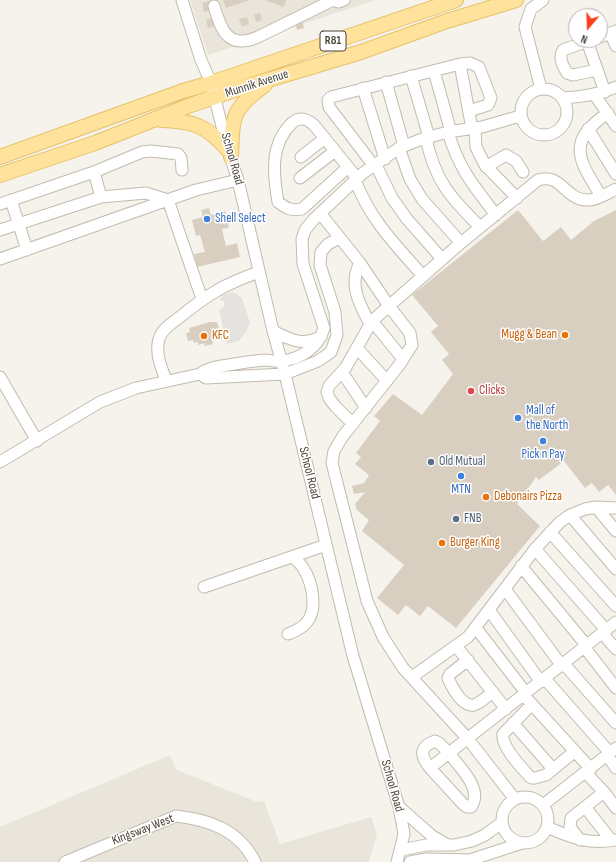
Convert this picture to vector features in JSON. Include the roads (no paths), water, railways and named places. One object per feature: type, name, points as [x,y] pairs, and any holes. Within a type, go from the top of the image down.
[{"type":"main road","name":"Munnik Avenue","points":[[0,157],[183,91],[211,83],[456,0]]},
{"type":"main road","name":"Munnik Avenue","points":[[0,175],[95,143],[188,106],[361,52],[447,21],[516,0]]},
{"type":"main road","points":[[230,153],[237,109],[248,97],[275,78]]},
{"type":"main road","points":[[155,120],[185,121],[198,124],[220,140],[230,153]]},
{"type":"street","name":"School Road","points":[[182,0],[201,60],[211,83],[238,180],[273,331],[285,374],[353,656],[399,807],[404,834],[397,862]]},
{"type":"street","points":[[214,6],[220,27],[224,33],[230,38],[240,41],[258,37],[333,0],[339,2],[344,0]]},
{"type":"street","points":[[541,89],[525,27],[531,9],[542,0]]},
{"type":"street","points":[[609,34],[616,46]]},
{"type":"street","points":[[569,48],[563,50],[561,54],[562,62],[567,73],[573,75],[597,70]]},
{"type":"street","points":[[591,48],[597,70],[599,93],[616,126]]},
{"type":"street","points":[[460,64],[476,147],[486,167],[517,198]]},
{"type":"street","points":[[378,163],[329,107],[328,100],[331,97],[460,64],[470,64],[479,67],[491,98],[488,105],[469,111]]},
{"type":"street","points":[[434,71],[454,155],[463,172],[496,215]]},
{"type":"street","points":[[411,76],[427,138],[431,162],[450,195],[480,227]]},
{"type":"street","points":[[386,82],[410,179],[422,199],[461,243]]},
{"type":"street","points":[[562,98],[584,97],[616,87]]},
{"type":"street","points":[[363,88],[378,163],[392,198],[406,218],[442,259]]},
{"type":"street","points":[[541,89],[549,89],[562,98],[566,104],[566,120],[556,132],[549,135],[534,133],[523,123],[520,116],[523,101],[534,91],[541,89]]},
{"type":"street","points":[[601,196],[581,162],[580,151],[582,140],[588,129],[594,122],[608,113]]},
{"type":"street","points":[[0,462],[100,402],[136,388],[166,380],[200,374],[205,370],[224,365],[266,360],[281,361],[300,357],[321,337],[324,328],[303,264],[301,249],[305,230],[356,179],[402,147],[449,132],[473,129],[520,116]]},
{"type":"street","points":[[348,166],[302,209],[294,211],[285,208],[278,202],[274,168],[276,152],[284,131],[294,121],[305,118],[314,125],[348,166],[356,179],[364,203],[379,226],[423,276]]},
{"type":"street","points":[[588,129],[616,174]]},
{"type":"street","points":[[301,157],[325,138]]},
{"type":"street","points":[[27,250],[18,224],[5,202],[94,172],[142,152],[151,151],[178,154],[181,158],[182,170]]},
{"type":"street","points":[[300,178],[335,151]]},
{"type":"street","points":[[486,167],[506,156],[516,161],[523,172]]},
{"type":"street","points":[[94,172],[101,197]]},
{"type":"street","points":[[353,424],[332,402],[327,392],[329,386],[342,372],[371,323],[389,306],[442,259],[538,180],[545,178],[554,179],[569,194],[581,200],[592,200],[616,189]]},
{"type":"street","points":[[0,260],[196,190],[238,180]]},
{"type":"street","points":[[0,230],[101,197],[140,193],[168,200]]},
{"type":"street","points":[[168,200],[202,299]]},
{"type":"street","points":[[320,214],[360,263],[389,306],[410,333],[412,345],[387,381],[334,451],[332,463],[367,601],[383,637],[412,677],[468,739],[514,798]]},
{"type":"street","points":[[200,374],[206,378],[285,374],[318,361],[330,352],[337,335],[335,312],[320,265],[321,252],[328,244],[339,238]]},
{"type":"street","points":[[360,263],[356,271],[354,281],[356,294],[371,323],[403,359]]},
{"type":"street","points":[[166,380],[159,363],[159,338],[166,328],[215,290],[259,272]]},
{"type":"street","points":[[273,331],[300,342],[311,342],[321,337]]},
{"type":"street","points":[[357,348],[387,381]]},
{"type":"street","points":[[342,372],[366,408]]},
{"type":"street","points":[[0,377],[37,441]]},
{"type":"street","points":[[412,677],[456,646],[476,628],[535,549],[550,532],[570,515],[596,507],[616,508]]},
{"type":"street","points":[[596,507],[616,531]]},
{"type":"street","points":[[570,515],[616,569]]},
{"type":"street","points":[[550,532],[616,606]]},
{"type":"street","points":[[204,587],[326,545]]},
{"type":"street","points":[[535,549],[604,632],[616,649]]},
{"type":"street","points":[[288,634],[302,627],[308,622],[312,612],[312,592],[308,576],[293,557]]},
{"type":"street","points":[[522,566],[586,647],[616,688]]},
{"type":"street","points":[[505,589],[563,665],[616,723]]},
{"type":"street","points":[[489,610],[543,681],[611,752],[616,768]]},
{"type":"street","points":[[430,768],[543,681],[616,622]]},
{"type":"street","points":[[476,628],[532,704],[575,752],[616,808]]},
{"type":"street","points":[[456,646],[506,709]]},
{"type":"street","points":[[468,660],[450,674],[448,678],[462,700],[467,704],[474,705],[493,692]]},
{"type":"street","points":[[532,704],[502,734],[503,743],[531,778],[546,775],[575,752]]},
{"type":"street","points":[[514,723],[553,769]]},
{"type":"street","points":[[435,741],[439,742],[449,753],[474,786],[475,801],[471,807],[467,807],[463,804],[430,768],[424,760],[422,754],[424,748],[429,743],[435,741]]},
{"type":"street","points":[[543,805],[611,752]]},
{"type":"street","points":[[580,840],[570,827],[570,822],[573,816],[604,792]]},
{"type":"street","points":[[410,862],[426,859],[470,860],[538,839],[547,827],[547,812],[543,805],[530,797],[514,798],[504,809],[502,823],[509,836],[522,843]]},
{"type":"street","points":[[585,806],[614,840]]},
{"type":"street","points":[[399,807],[432,836],[446,844]]},
{"type":"street","name":"Kingsway West","points":[[65,862],[176,816],[192,818],[227,830],[239,838],[249,849],[255,862]]},
{"type":"street","points":[[401,850],[426,845],[454,845],[472,841],[485,835],[502,823]]},
{"type":"street","points":[[547,827],[580,840],[614,840]]},
{"type":"place","name":"Shell Select","points":[[207,219]]},
{"type":"place","name":"Mugg & Bean","points":[[565,335]]},
{"type":"place","name":"KFC","points":[[204,336]]},
{"type":"place","name":"Clicks","points":[[471,391]]},
{"type":"place","name":"Mall of the North","points":[[518,418]]},
{"type":"place","name":"Pick n Pay","points":[[543,441]]},
{"type":"place","name":"Old Mutual","points":[[431,462]]},
{"type":"place","name":"MTN","points":[[461,476]]},
{"type":"place","name":"Debonairs Pizza","points":[[486,497]]},
{"type":"place","name":"FNB","points":[[456,519]]},
{"type":"place","name":"Burger King","points":[[442,543]]}]
